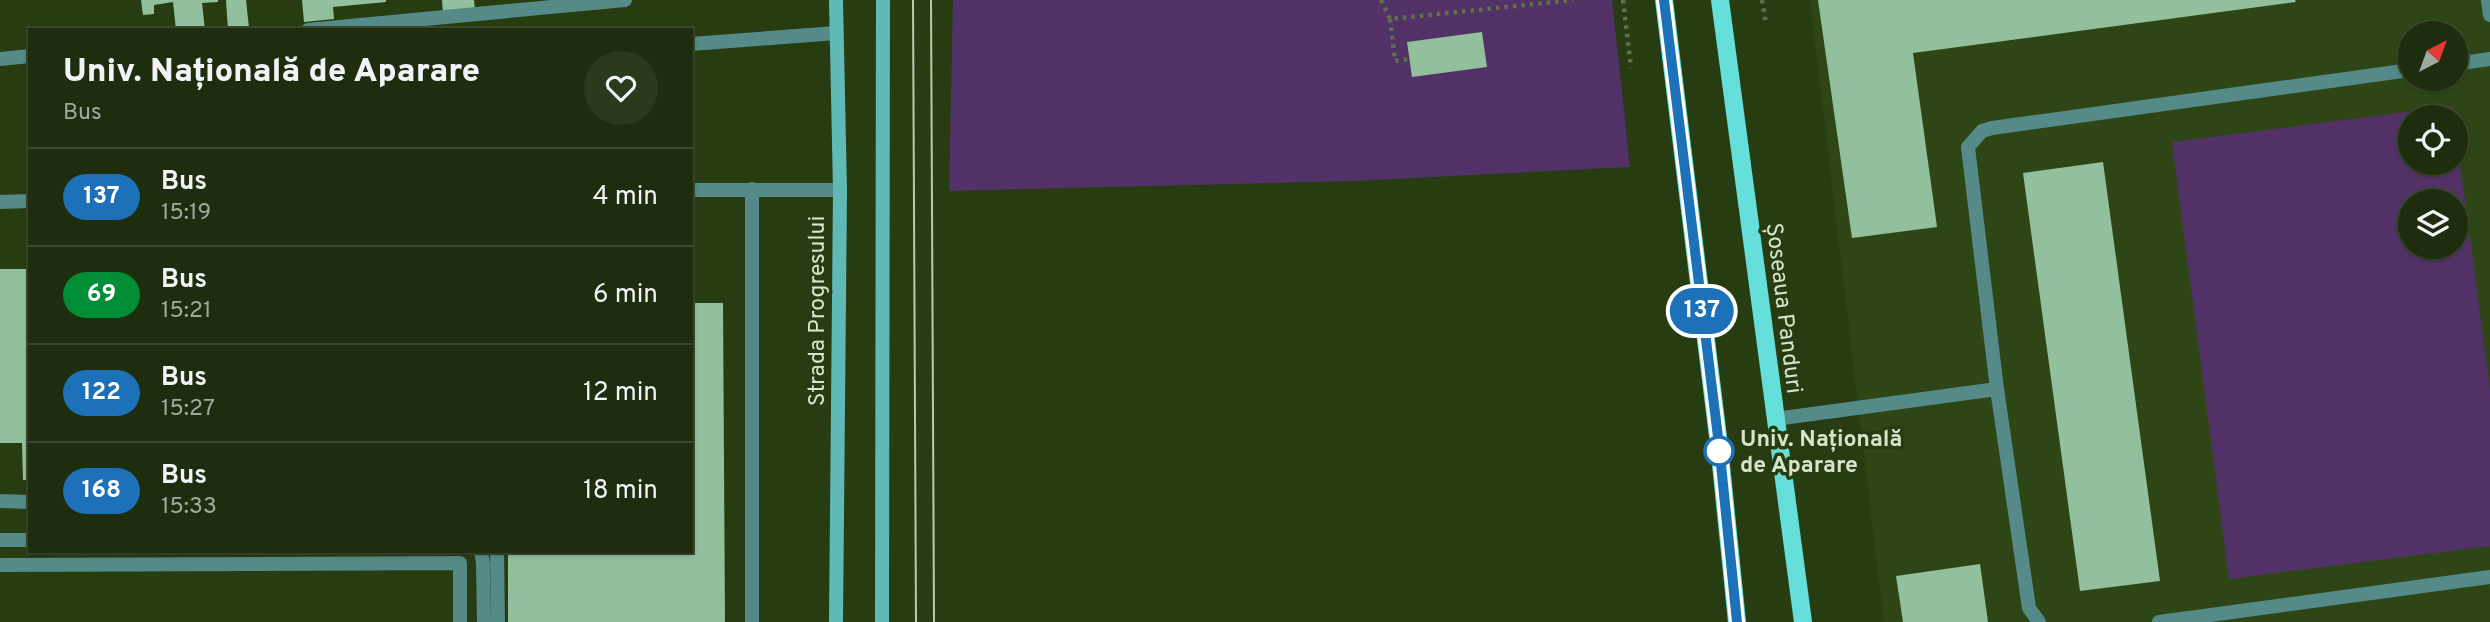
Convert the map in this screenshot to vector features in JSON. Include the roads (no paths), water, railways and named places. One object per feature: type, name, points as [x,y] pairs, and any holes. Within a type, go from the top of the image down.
[{"type":"main road","name":"Strada Progresului","points":[[836,0],[840,190],[836,622]]},
{"type":"main road","points":[[882,622],[883,0]]},
{"type":"main road","points":[[1664,0],[1719,445],[1737,622]]},
{"type":"main road","name":"Șoseaua Panduri","points":[[1720,0],[1803,622]]},
{"type":"street","points":[[330,28],[625,0]]},
{"type":"street","points":[[2488,0],[2490,15]]},
{"type":"street","points":[[693,44],[836,33]]},
{"type":"street","points":[[0,59],[28,56]]},
{"type":"street","points":[[2468,62],[2490,59]]},
{"type":"street","points":[[2039,622],[2029,608],[1997,389],[1968,147],[1982,131],[2019,124],[2398,72]]},
{"type":"street","points":[[752,189],[752,622]]},
{"type":"street","points":[[693,190],[840,190]]},
{"type":"street","points":[[0,202],[28,201]]},
{"type":"street","points":[[1774,419],[1997,389]]},
{"type":"street","points":[[0,501],[28,502]]},
{"type":"street","points":[[0,540],[28,540]]},
{"type":"street","points":[[481,553],[484,622]]},
{"type":"street","points":[[497,553],[498,622]]},
{"type":"street","points":[[0,565],[460,558],[460,622]]},
{"type":"street","points":[[2159,622],[2490,578]]},
{"type":"tram line","points":[[913,0],[916,622]]},
{"type":"tram line","points":[[931,0],[934,622]]},
{"type":"place","name":"Univ. Națională de Aparare","points":[[1719,451]]}]
